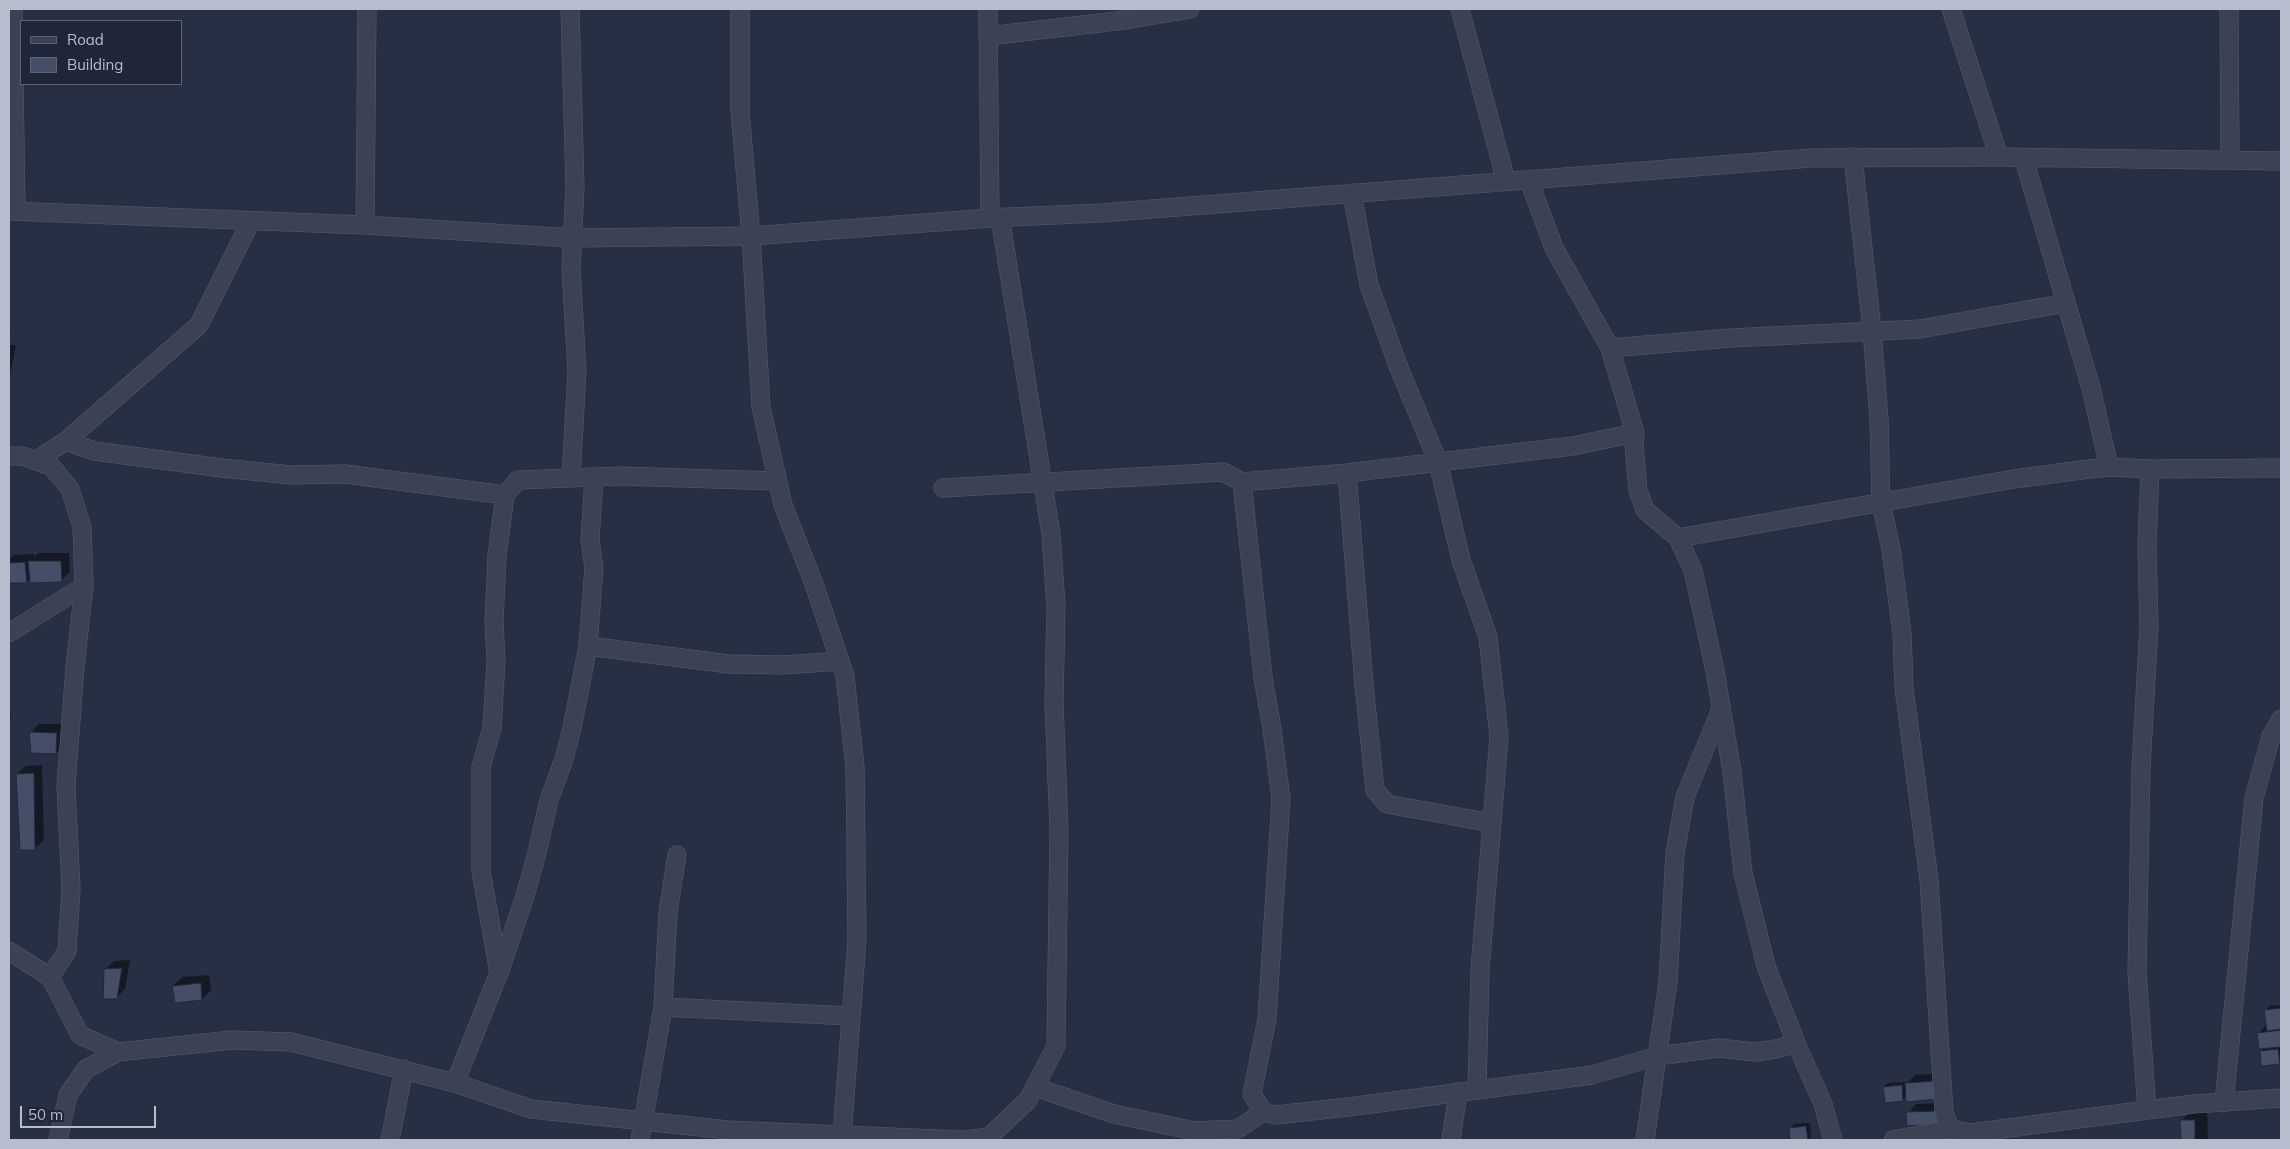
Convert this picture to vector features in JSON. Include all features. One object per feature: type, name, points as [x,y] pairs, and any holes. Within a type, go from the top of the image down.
[{"type":"street","points":[[13,9],[12,211],[365,225],[572,238],[751,236],[1100,212],[1811,158],[1999,157],[2281,162]]},
{"type":"street","points":[[365,225],[367,9]]},
{"type":"street","points":[[570,9],[575,187],[570,269],[577,371],[571,478]]},
{"type":"street","points":[[740,9],[740,112],[751,236],[761,407],[783,505],[814,584],[845,676],[855,767],[857,940],[842,1134]]},
{"type":"street","points":[[965,1140],[988,1139],[1028,1100],[1056,1046],[1059,918],[1059,830],[1054,703],[1056,606],[1052,534],[995,218],[988,9]]},
{"type":"street","points":[[988,36],[1125,20],[1190,9]]},
{"type":"street","points":[[1460,9],[1506,181]]},
{"type":"street","points":[[1951,9],[1999,157]]},
{"type":"street","points":[[2229,9],[2230,160]]},
{"type":"street","points":[[1853,157],[1872,330],[1879,420],[1881,503],[1891,549],[1902,633],[1904,688],[1929,880],[1944,1112],[1950,1129]]},
{"type":"street","points":[[2024,158],[2091,388],[2108,467]]},
{"type":"street","points":[[1529,180],[1554,248],[1610,348],[1635,433],[1634,445],[1638,490],[1645,510],[1678,538],[1693,570],[1722,709],[1732,772],[1743,873],[1766,966],[1796,1043],[1824,1104],[1833,1140]]},
{"type":"street","points":[[1352,193],[1369,285],[1399,368],[1438,462],[1461,560],[1488,638],[1499,737],[1480,970],[1477,1089]]},
{"type":"street","points":[[35,461],[66,441],[199,325],[251,221]]},
{"type":"street","points":[[1610,348],[1730,338],[1920,329],[2066,303]]},
{"type":"street","points":[[943,488],[1223,472],[1242,482],[1347,473],[1574,446],[1635,433]]},
{"type":"street","points":[[66,441],[94,451],[222,468],[291,476],[345,474],[505,495]]},
{"type":"street","points":[[9,456],[22,456],[51,466],[70,489],[82,527],[84,586],[75,667],[66,786],[71,889],[67,951],[50,977]]},
{"type":"street","points":[[1678,538],[2014,480],[2108,467],[2150,469],[2281,468]]},
{"type":"street","points":[[2147,1110],[2137,972],[2141,768],[2149,626],[2147,545],[2150,469]]},
{"type":"street","points":[[1347,473],[1364,685],[1375,790],[1387,804],[1492,823]]},
{"type":"street","points":[[499,973],[481,871],[481,767],[492,728],[496,661],[494,622],[496,556],[505,495],[518,480],[620,476],[776,480]]},
{"type":"street","points":[[455,1083],[499,973],[536,856],[549,800],[564,759],[588,646],[594,568],[590,540],[594,478]]},
{"type":"street","points":[[1242,482],[1263,677],[1281,799],[1266,1019],[1252,1094],[1263,1112],[1276,1115],[1592,1075],[1657,1056],[1719,1048],[1755,1052],[1776,1049],[1796,1043]]},
{"type":"street","points":[[9,632],[84,586]]},
{"type":"street","points":[[588,646],[729,664],[783,665],[840,661]]},
{"type":"street","points":[[1645,1140],[1668,982],[1675,853],[1685,797],[1722,709]]},
{"type":"street","points":[[2224,1103],[2254,798],[2271,736],[2281,719]]},
{"type":"street","points":[[640,1140],[663,1007],[668,912],[677,855]]},
{"type":"street","points":[[9,951],[50,977],[80,1036],[118,1052]]},
{"type":"street","points":[[663,1007],[851,1016]]},
{"type":"street","points":[[58,1140],[68,1095],[86,1069],[118,1052],[232,1040],[290,1042],[455,1083],[531,1109],[728,1130],[960,1140]]},
{"type":"street","points":[[390,1140],[404,1069]]},
{"type":"street","points":[[1035,1087],[1114,1114],[1195,1131],[1239,1134],[1263,1112]]},
{"type":"street","points":[[1451,1140],[1458,1092]]},
{"type":"street","points":[[1894,1140],[1950,1129],[1970,1133],[2194,1104],[2281,1098]]},
{"type":"building","points":[[28,561],[61,561],[62,582],[30,583]]},
{"type":"building","points":[[25,562],[27,583],[9,583],[9,563]]},
{"type":"building","points":[[29,732],[57,733],[56,754],[31,753]]},
{"type":"building","points":[[34,773],[35,850],[20,850],[16,774]]},
{"type":"building","points":[[122,968],[117,999],[103,999],[104,969]]},
{"type":"building","points":[[201,983],[202,1000],[175,1003],[172,986]]},
{"type":"building","points":[[2281,1008],[2281,1029],[2267,1031],[2264,1010]]},
{"type":"building","points":[[2281,1030],[2281,1047],[2259,1049],[2257,1033]]},
{"type":"building","points":[[2278,1049],[2280,1064],[2261,1066],[2260,1051]]},
{"type":"building","points":[[1937,1081],[1938,1099],[1906,1102],[1905,1083]]},
{"type":"building","points":[[1902,1085],[1903,1101],[1885,1103],[1883,1087]]},
{"type":"building","points":[[1938,1111],[1939,1124],[1907,1126],[1906,1112]]},
{"type":"building","points":[[2180,1120],[2195,1120],[2195,1140],[2181,1140]]},
{"type":"building","points":[[1806,1126],[1808,1140],[1790,1140],[1789,1128]]}]
